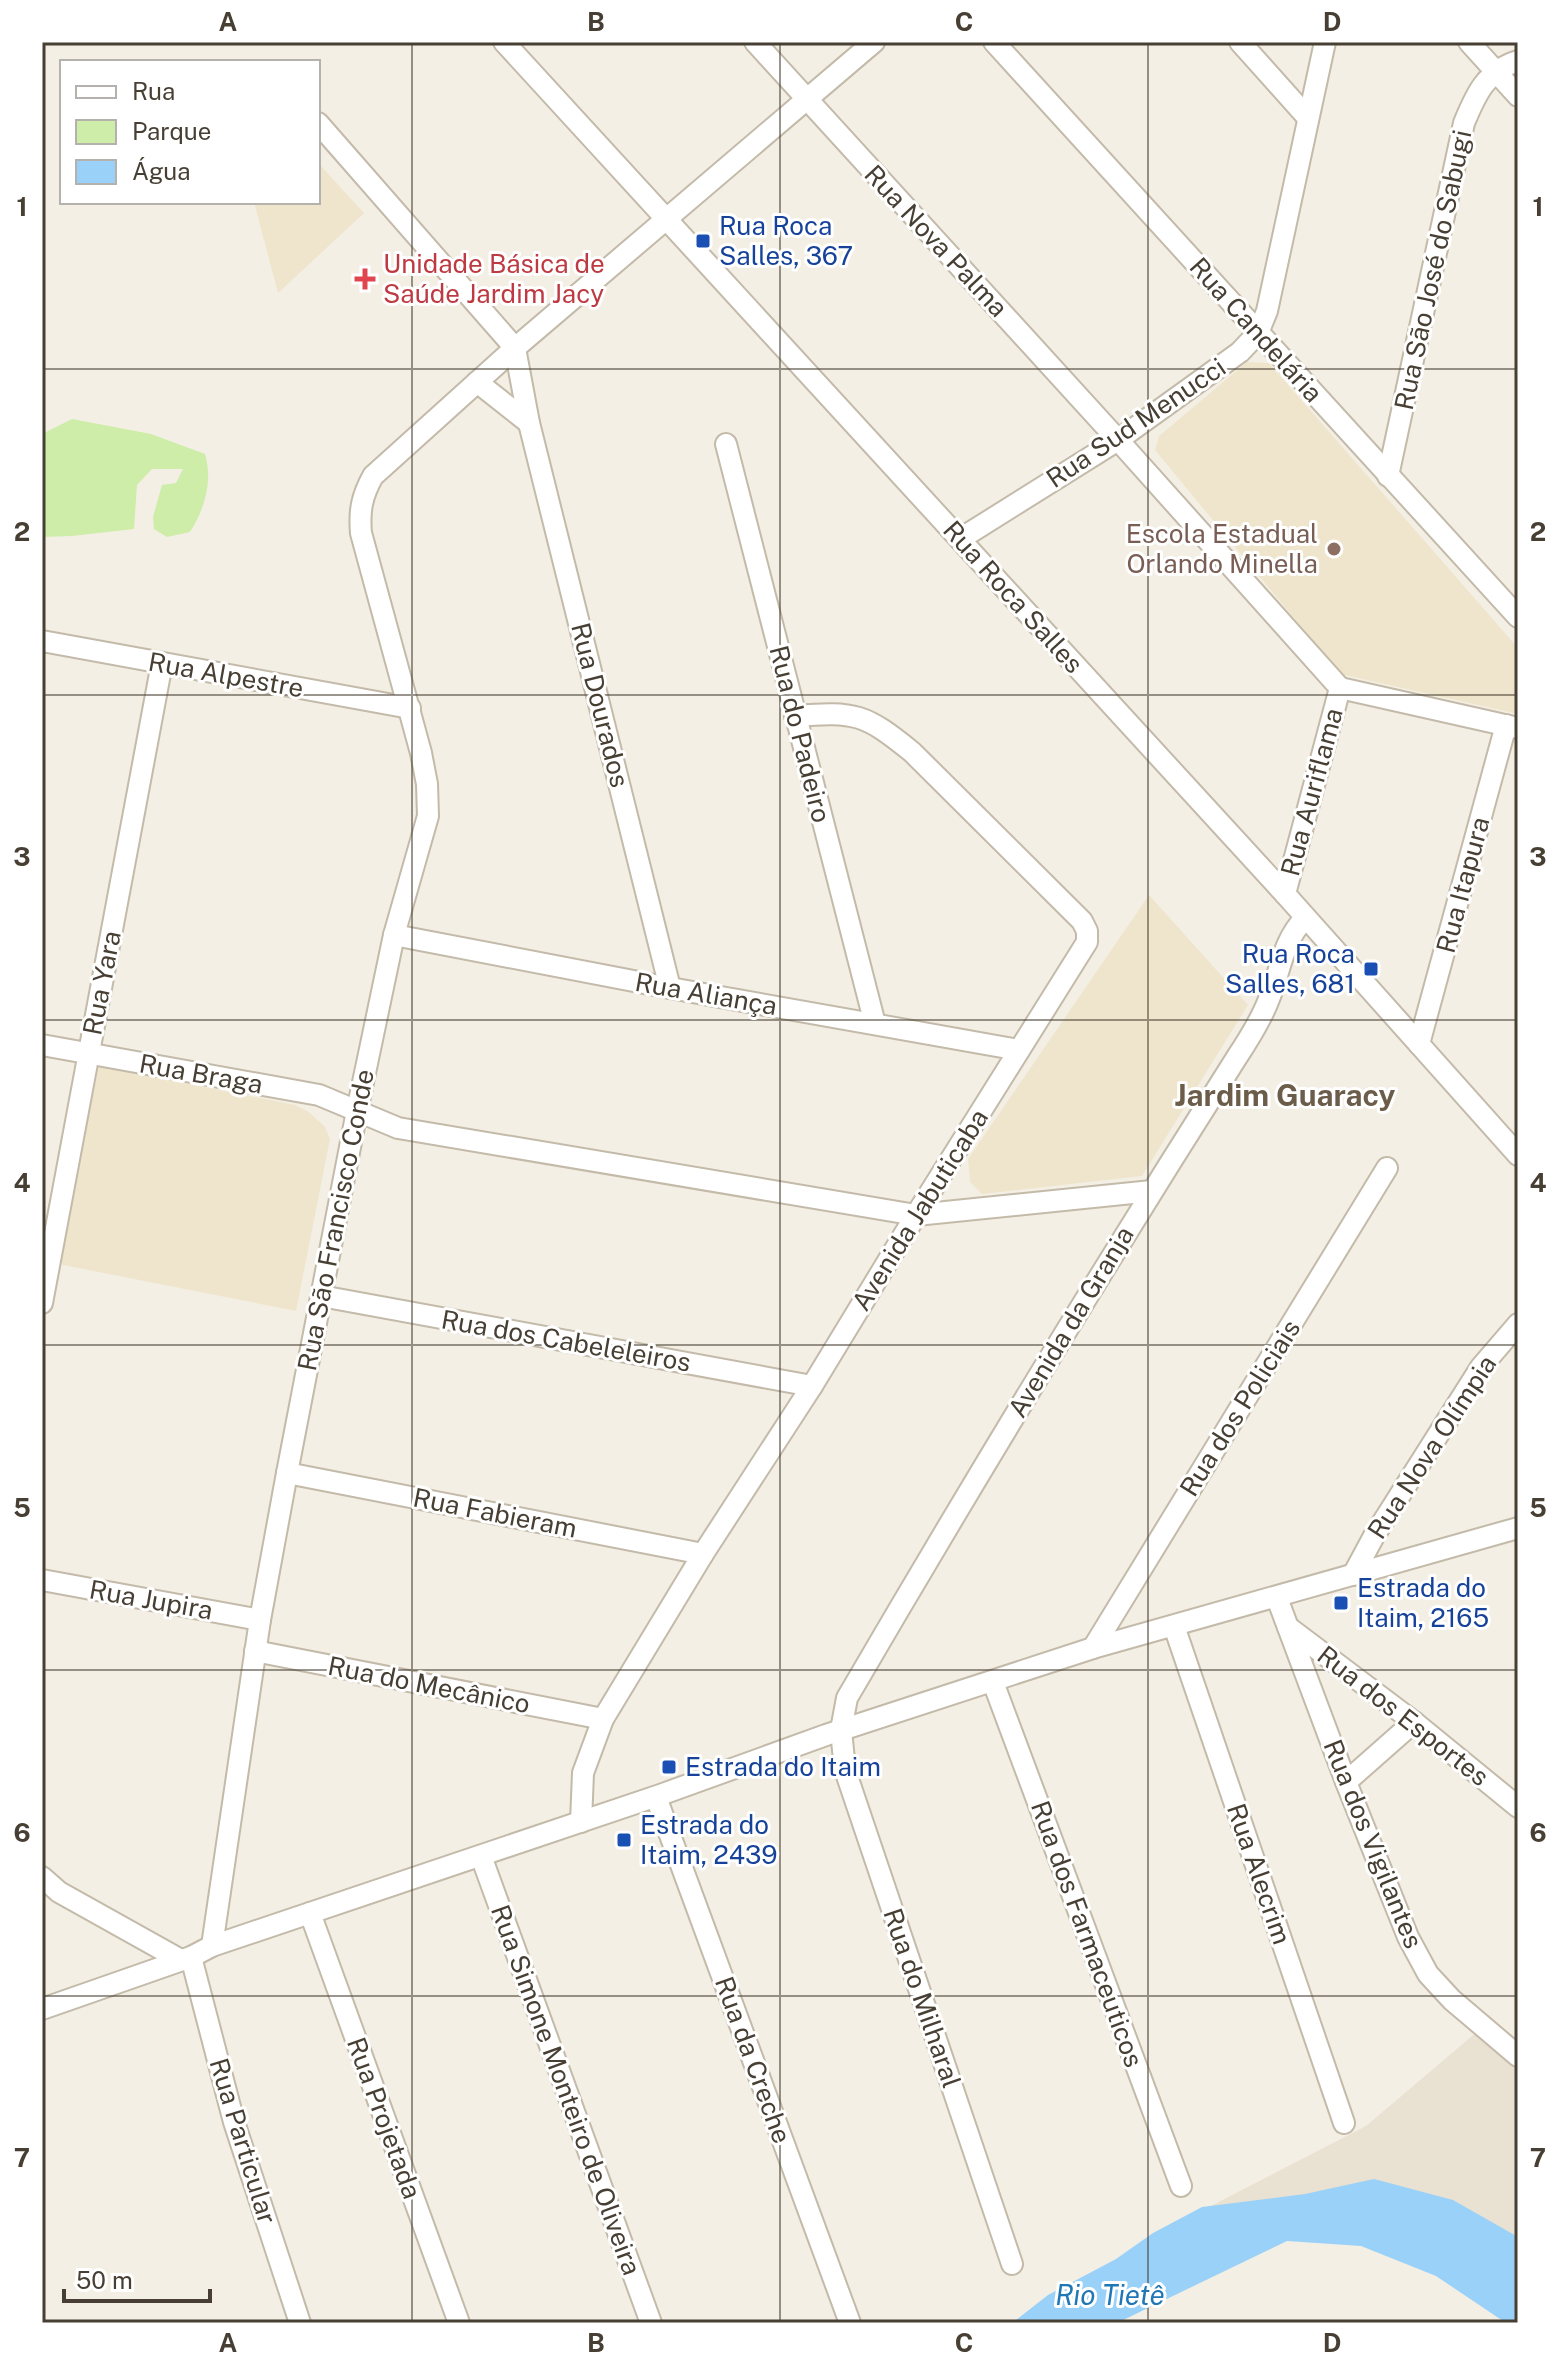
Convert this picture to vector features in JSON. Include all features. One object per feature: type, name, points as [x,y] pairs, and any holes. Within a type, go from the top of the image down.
[{"type":"street","name":"Rua Roca Salles","points":[[504,42],[1285,894],[1518,1155]]},
{"type":"street","name":"Rua Nova Palma","points":[[755,42],[1118,440]]},
{"type":"street","points":[[529,423],[477,382],[874,42]]},
{"type":"street","name":"Rua Candelária","points":[[994,42],[1518,617]]},
{"type":"street","points":[[1240,42],[1308,118]]},
{"type":"street","name":"Rua Sud Menucci","points":[[960,539],[1118,440],[1240,352],[1258,333],[1267,311],[1325,42]]},
{"type":"street","points":[[1469,42],[1518,96]]},
{"type":"street","points":[[1494,71],[1518,61]]},
{"type":"street","name":"Rua São José do Sabugi","points":[[1388,476],[1464,123],[1477,91],[1494,71]]},
{"type":"street","points":[[320,125],[515,348]]},
{"type":"street","name":"Rua Dourados","points":[[515,348],[529,423],[670,988]]},
{"type":"street","name":"Rua São Francisco Conde","points":[[212,1946],[255,1651],[287,1473],[394,935],[428,816],[427,784],[410,708],[361,533],[360,503],[373,476],[477,382]]},
{"type":"street","name":"Rua Auriflama","points":[[1118,440],[1340,688],[1285,894]]},
{"type":"street","name":"Rua do Padeiro","points":[[726,444],[875,1024]]},
{"type":"street","name":"Rua Alpestre","points":[[42,641],[410,708]]},
{"type":"street","name":"Rua Yara","points":[[42,1303],[162,663]]},
{"type":"street","points":[[1340,688],[1512,727]]},
{"type":"street","name":"Avenida Jabuticaba","points":[[581,1822],[583,1773],[603,1719],[703,1554],[812,1386],[1085,947],[1085,926],[912,752],[880,727],[853,715],[795,716]]},
{"type":"street","name":"Rua Itapura","points":[[1419,1044],[1512,727]]},
{"type":"street","name":"Avenida da Granja","points":[[841,1730],[847,1698],[954,1515],[1255,1029],[1271,996],[1286,944],[1305,918]]},
{"type":"street","name":"Rua Aliança","points":[[394,935],[1019,1050]]},
{"type":"street","name":"Rua Braga","points":[[42,1045],[319,1095],[357,1111]]},
{"type":"street","points":[[357,1111],[398,1128],[916,1215],[1152,1191]]},
{"type":"street","name":"Rua dos Policiais","points":[[1093,1648],[1387,1168]]},
{"type":"street","name":"Rua dos Cabeleleiros","points":[[321,1296],[812,1386]]},
{"type":"street","name":"Rua Nova Olímpia","points":[[1353,1575],[1374,1536],[1481,1367],[1503,1337],[1518,1324]]},
{"type":"street","name":"Rua Fabieram","points":[[287,1473],[703,1554]]},
{"type":"street","points":[[42,2009],[212,1946],[656,1797],[841,1730],[1093,1648],[1518,1528]]},
{"type":"street","name":"Rua Jupira","points":[[42,1580],[260,1620]]},
{"type":"street","name":"Rua dos Vigilantes","points":[[1277,1598],[1408,1937],[1428,1974],[1452,2000],[1518,2056]]},
{"type":"street","name":"Rua Alecrim","points":[[1174,1626],[1344,2123]]},
{"type":"street","name":"Rua dos Esportes","points":[[1286,1626],[1414,1722],[1518,1807]]},
{"type":"street","name":"Rua do Mecânico","points":[[255,1651],[603,1719]]},
{"type":"street","name":"Rua dos Farmaceuticos","points":[[993,1682],[1181,2186]]},
{"type":"street","points":[[1346,1782],[1414,1722]]},
{"type":"street","name":"Rua do Milharal","points":[[841,1730],[845,1770],[1012,2264]]},
{"type":"street","name":"Rua da Creche","points":[[656,1797],[850,2323]]},
{"type":"street","name":"Rua Simone Monteiro de Oliveira","points":[[481,1856],[651,2323]]},
{"type":"street","points":[[42,1877],[59,1892],[185,1958]]},
{"type":"street","name":"Rua Projetada","points":[[310,1913],[459,2323]]},
{"type":"street","name":"Rua Particular","points":[[185,1958],[234,2122],[300,2323]]},
{"type":"shaded area","points":[[320,165],[364,213],[278,293],[255,204],[320,204]]},
{"type":"shaded area","name":"Escola Estadual Orlando Minella","points":[[1247,362],[1269,363],[1518,648],[1518,714],[1340,674],[1155,450],[1159,436]]},
{"type":"shaded area","points":[[1149,895],[1248,1005],[1142,1176],[982,1194],[970,1182],[968,1159]]},
{"type":"shaded area","points":[[99,1066],[295,1105],[309,1112],[325,1127],[330,1139],[296,1311],[58,1264]]},
{"type":"shaded area","points":[[1485,2025],[1518,2049],[1518,2279],[1203,2210],[1366,2126]]},
{"type":"green space","points":[[72,419],[151,434],[205,454],[208,474],[206,494],[190,532],[167,537],[154,529],[153,517],[162,485],[176,483],[183,469],[152,469],[137,485],[134,529],[42,537],[42,434]]},
{"type":"water","name":"Rio Tietê","points":[[1374,2179],[1453,2200],[1518,2237],[1518,2323],[1506,2323],[1436,2276],[1361,2246],[1287,2241],[1117,2323],[1012,2323],[1048,2295],[1116,2259],[1153,2233],[1202,2207],[1305,2194]]},
{"type":"place","name":"Rua Roca Salles, 367","points":[[703,241]]},
{"type":"place","name":"Unidade Básica de Saúde Jardim Jacy","points":[[365,279]]},
{"type":"place","name":"Escola Estadual Orlando Minella","points":[[1334,549]]},
{"type":"place","name":"Rua Roca Salles, 681","points":[[1371,969]]},
{"type":"place","name":"Estrada do Itaim, 2165","points":[[1341,1603]]},
{"type":"place","name":"Estrada do Itaim","points":[[669,1767]]},
{"type":"place","name":"Estrada do Itaim, 2439","points":[[624,1840]]},
{"type":"district","name":"Jardim Guaracy","points":[[1285,1096]]}]
